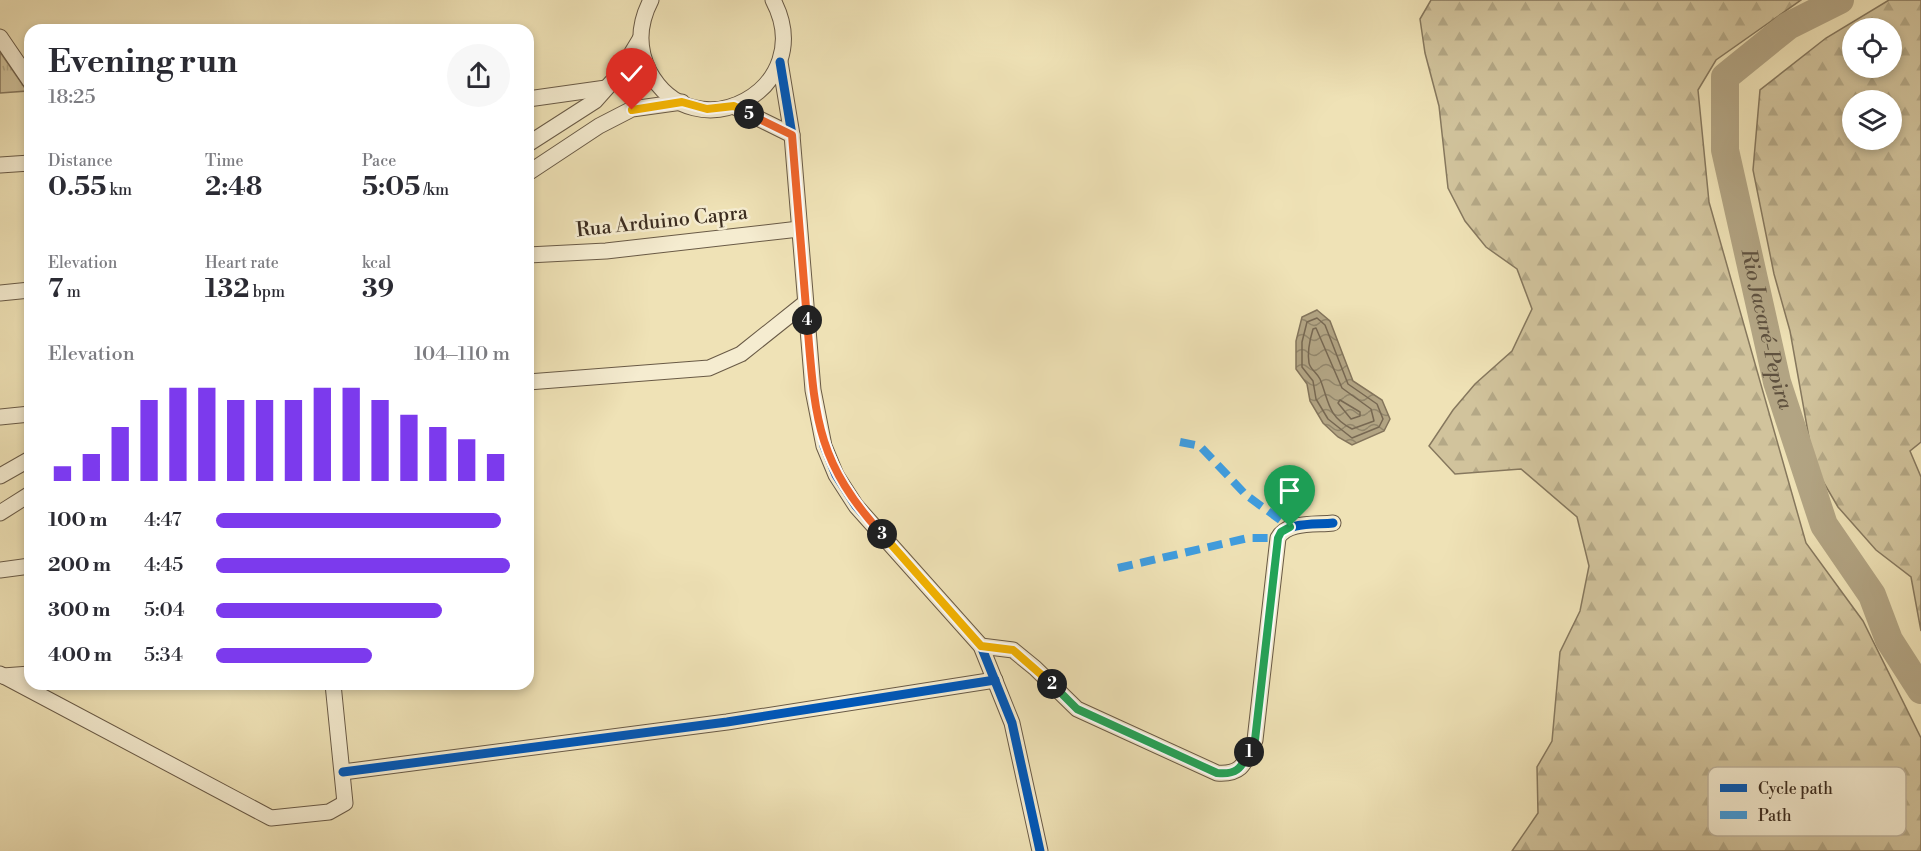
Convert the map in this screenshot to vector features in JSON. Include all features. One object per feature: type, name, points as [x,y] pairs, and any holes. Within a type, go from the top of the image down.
[{"type":"street","points":[[651,0],[643,19],[640,39],[646,65],[665,92],[682,102],[707,109],[734,106],[757,94],[770,80],[780,62]]},
{"type":"street","points":[[773,0],[783,23],[784,36],[780,62],[792,135],[813,390],[824,446],[836,475],[856,506],[981,646],[1012,723],[1040,851]]},
{"type":"street","points":[[0,37],[24,72]]},
{"type":"street","points":[[534,140],[595,101],[619,74],[640,39]]},
{"type":"street","points":[[534,98],[606,88]]},
{"type":"street","points":[[534,169],[599,126],[632,110],[682,102]]},
{"type":"street","points":[[734,106],[792,135]]},
{"type":"street","points":[[0,165],[24,163]]},
{"type":"street","name":"Rua Arduino Capra","points":[[534,255],[606,251],[799,229]]},
{"type":"street","points":[[0,293],[24,291]]},
{"type":"street","points":[[534,382],[709,368],[741,354],[806,303]]},
{"type":"street","points":[[0,417],[24,415]]},
{"type":"street","points":[[0,476],[24,462]]},
{"type":"street","points":[[0,513],[24,498]]},
{"type":"street","points":[[981,646],[1013,650],[1077,709],[1217,773],[1230,774],[1242,767],[1255,740],[1278,538],[1281,532],[1290,527],[1333,523]]},
{"type":"street","points":[[0,570],[24,567]]},
{"type":"street","points":[[2,675],[24,674]]},
{"type":"street","points":[[2,675],[24,687]]},
{"type":"street","points":[[343,772],[728,722],[995,680]]},
{"type":"street","points":[[30,690],[271,818],[329,812],[345,803],[334,690]]},
{"type":"green space","points":[[1431,0],[1801,0],[1716,60],[1698,90],[1709,202],[1806,543],[1863,621],[1921,738],[1921,851],[1512,851],[1538,813],[1537,767],[1552,741],[1560,652],[1580,611],[1589,566],[1577,517],[1521,469],[1455,474],[1429,446],[1453,410],[1475,384],[1512,351],[1532,309],[1517,269],[1486,247],[1465,221],[1448,188],[1439,106],[1425,53],[1420,19]]},
{"type":"green space","points":[[1889,0],[1921,0],[1921,442],[1910,451],[1921,477],[1921,631],[1911,577],[1876,550],[1838,507],[1814,466],[1790,331],[1774,274],[1753,170],[1760,90],[1826,38],[1842,28],[1842,78],[1902,78],[1902,18],[1859,18]]},
{"type":"green space","points":[[0,52],[24,87],[24,91],[0,93]]},
{"type":"water","points":[[1317,310],[1330,321],[1353,381],[1382,400],[1390,419],[1384,431],[1352,445],[1338,437],[1323,423],[1310,401],[1307,384],[1296,369],[1296,341],[1302,317]]},
{"type":"waterway","name":"Rio Jacaré-Pepira","points":[[1840,0],[1788,26],[1725,77],[1725,150],[1777,382],[1824,525],[1872,595],[1889,640],[1921,690]]},
{"type":"marked path","points":[[1180,442],[1200,446],[1246,495],[1290,527]]},
{"type":"marked path","points":[[1118,568],[1248,538],[1278,538]]},
{"type":"cycle path","points":[[780,62],[792,135],[813,390],[824,446],[836,475],[856,506],[981,646],[1012,723],[1040,851]]},
{"type":"cycle path","points":[[981,646],[1013,650],[1077,709],[1217,773],[1233,772],[1246,760],[1255,740],[1278,538],[1295,526],[1333,523]]},
{"type":"cycle path","points":[[343,772],[727,722],[995,680]]},
{"type":"route","points":[[632,110],[682,102],[707,109],[734,106],[792,135],[813,390],[824,446],[836,475],[856,506],[981,646],[1013,650],[1077,709],[1165,747],[1217,773],[1230,774],[1242,767],[1255,740],[1278,538],[1281,532],[1290,527]]}]
